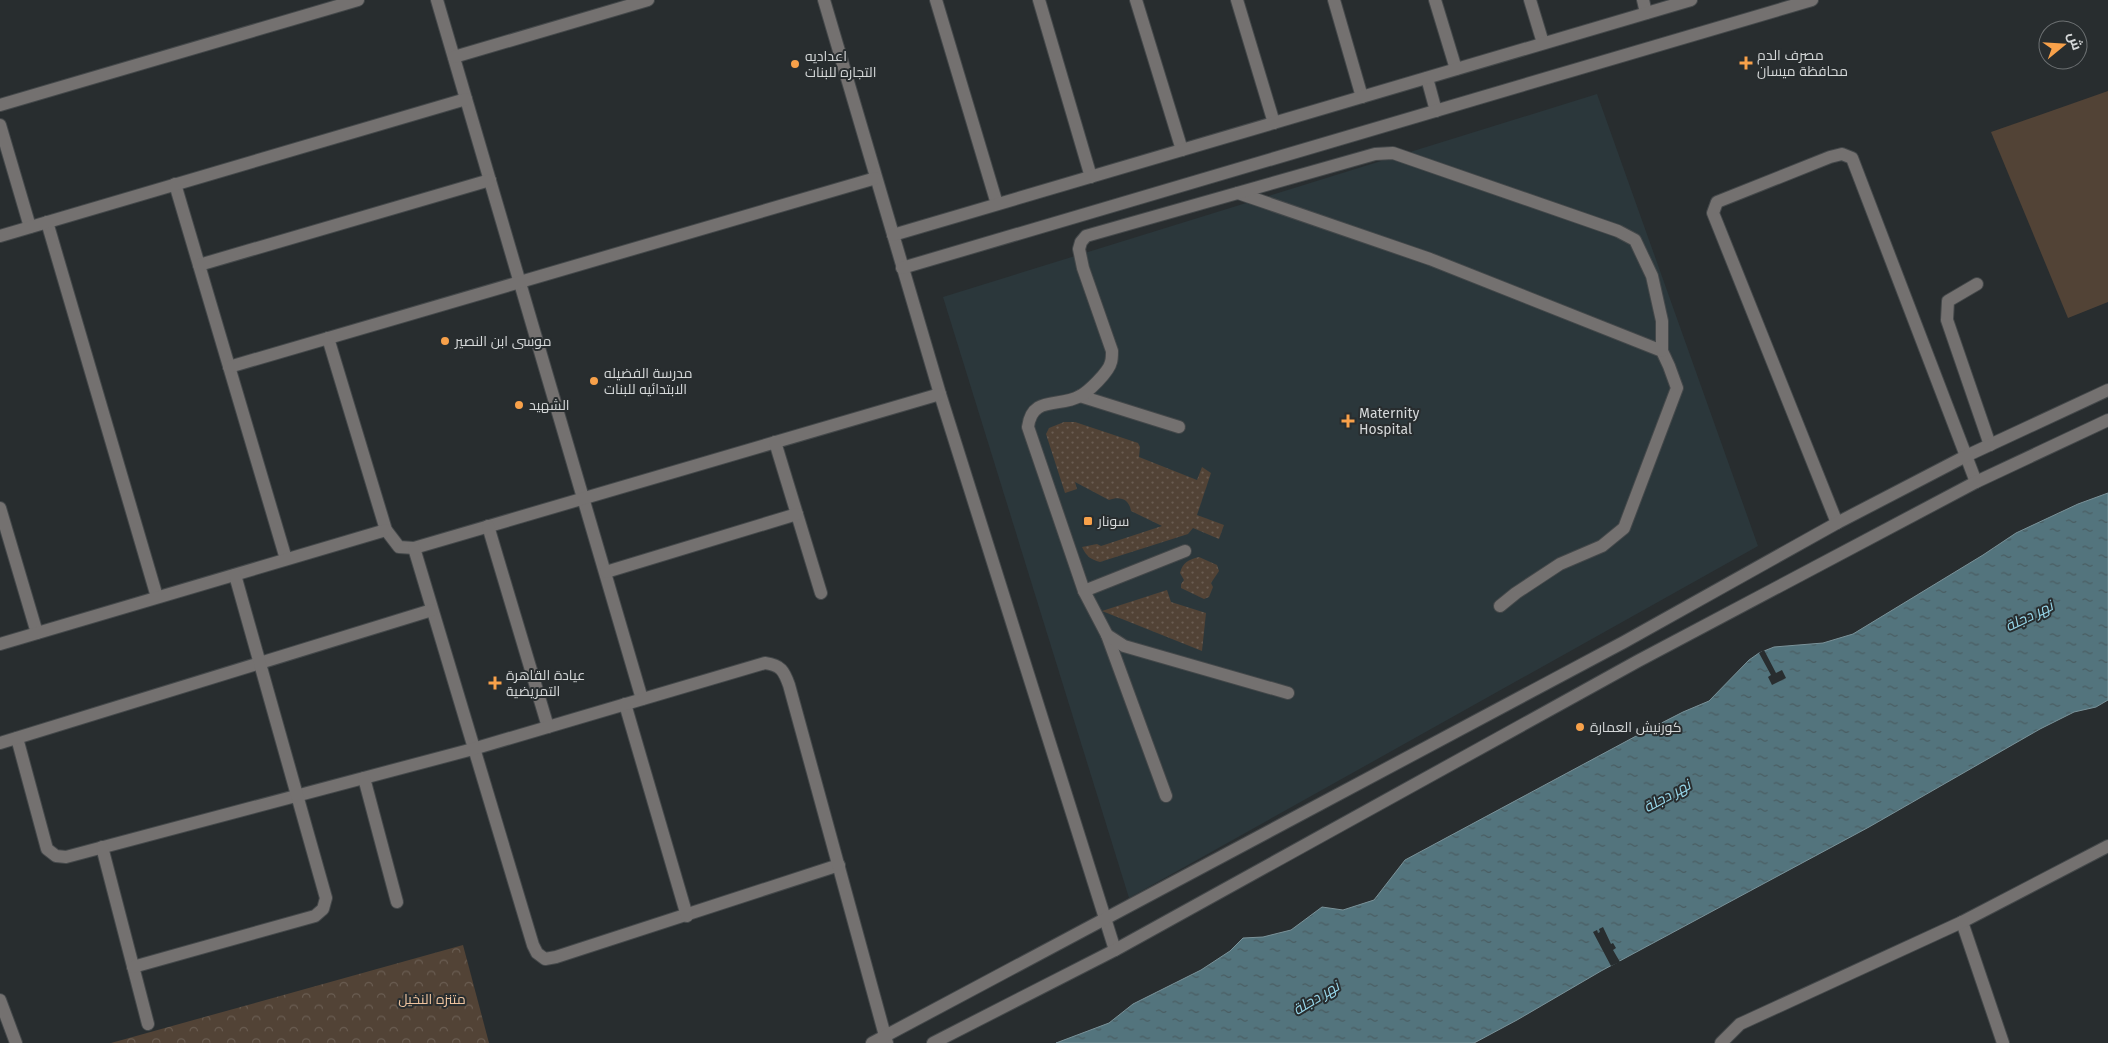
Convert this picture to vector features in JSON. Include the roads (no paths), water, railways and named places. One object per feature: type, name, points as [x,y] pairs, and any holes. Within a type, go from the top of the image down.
[{"type":"street","points":[[0,104],[358,0]]},
{"type":"street","points":[[437,0],[642,699]]},
{"type":"street","points":[[454,57],[648,0]]},
{"type":"street","points":[[824,0],[940,394],[1114,950]]},
{"type":"street","points":[[936,0],[996,204]]},
{"type":"street","points":[[1039,0],[1091,177]]},
{"type":"street","points":[[1136,0],[1182,150]]},
{"type":"street","points":[[1237,0],[1274,123]]},
{"type":"street","points":[[1334,0],[1362,97]]},
{"type":"street","points":[[1435,0],[1456,69]]},
{"type":"street","points":[[1530,0],[1543,43]]},
{"type":"street","points":[[1643,0],[1646,13]]},
{"type":"street","points":[[893,235],[1691,0]]},
{"type":"street","points":[[902,268],[1812,0]]},
{"type":"street","points":[[1427,78],[1436,110]]},
{"type":"street","points":[[0,236],[466,99]]},
{"type":"street","points":[[0,124],[30,227]]},
{"type":"street","points":[[1166,796],[1107,635],[1084,591],[1028,427],[1030,416],[1039,406],[1080,396],[1106,373],[1112,362],[1112,351],[1083,268],[1079,249],[1081,242],[1086,236],[1374,154],[1393,153],[1618,231],[1635,240],[1652,276],[1662,321],[1662,351],[1670,366],[1677,388],[1624,528],[1602,546],[1560,564],[1500,606]]},
{"type":"street","points":[[1837,523],[1713,213],[1717,202],[1830,157],[1842,154],[1852,158],[1976,482]]},
{"type":"street","points":[[229,367],[876,178]]},
{"type":"street","points":[[199,265],[490,180]]},
{"type":"street","points":[[175,184],[286,559]]},
{"type":"street","points":[[1238,193],[1430,259],[1662,351]]},
{"type":"street","points":[[46,222],[157,597]]},
{"type":"street","points":[[1977,284],[1948,301],[1947,320],[1990,446]]},
{"type":"street","points":[[328,338],[386,530],[399,547],[414,548],[940,394]]},
{"type":"street","points":[[872,1043],[886,1040],[1104,920],[1624,642],[1837,523],[1966,456],[2108,390]]},
{"type":"street","points":[[1080,396],[1179,427]]},
{"type":"street","points":[[933,1043],[1114,950],[1638,661],[1976,482],[2108,420]]},
{"type":"street","points":[[776,442],[821,593]]},
{"type":"street","points":[[0,508],[37,633]]},
{"type":"street","points":[[606,572],[797,514]]},
{"type":"street","points":[[488,526],[548,727]]},
{"type":"street","points":[[0,644],[386,530]]},
{"type":"street","points":[[414,548],[532,945],[537,953],[545,959],[687,916],[839,865]]},
{"type":"street","points":[[1084,591],[1185,551]]},
{"type":"street","points":[[133,967],[315,916],[323,909],[326,898],[234,574]]},
{"type":"street","points":[[0,743],[432,610]]},
{"type":"street","points":[[1107,635],[1124,646],[1288,693]]},
{"type":"street","points":[[17,738],[47,849],[56,856],[66,857],[473,749],[765,663],[777,664],[784,672],[789,685],[886,1040]]},
{"type":"street","points":[[625,704],[687,916]]},
{"type":"street","points":[[364,778],[397,902]]},
{"type":"street","points":[[1722,1043],[1740,1024],[1962,922],[2108,846]]},
{"type":"street","points":[[102,847],[148,1024]]},
{"type":"street","points":[[1962,922],[2003,1043]]},
{"type":"street","points":[[0,1000],[16,1043]]},
{"type":"water","name":"نهر دجلة","points":[[2108,493],[2108,700],[2096,707],[2074,712],[2040,729],[1869,827],[1601,971],[1474,1043],[1056,1043],[1109,1023],[1133,1004],[1201,970],[1230,951],[1243,938],[1263,937],[1291,930],[1322,907],[1343,910],[1374,900],[1405,860],[1638,735],[1709,701],[1749,660],[1759,653],[1774,647],[1823,643],[1853,634],[2016,533],[2078,504]]},
{"type":"place","name":"مصرف الدم محافظة ميسان","points":[[1746,63]]},
{"type":"place","name":"اعداديه التجاره للبنات","points":[[795,64]]},
{"type":"place","name":"موسى ابن النصير","points":[[445,341]]},
{"type":"place","name":"مدرسة الفضيله الابتدائيه للبنات","points":[[594,381]]},
{"type":"place","name":"الشهيد","points":[[519,405]]},
{"type":"place","name":"Maternity Hospital","points":[[1348,421]]},
{"type":"place","name":"سونار","points":[[1088,521]]},
{"type":"place","name":"عيادة القاهرة التمريضية","points":[[495,683]]},
{"type":"place","name":"كورنيش العمارة","points":[[1580,727]]},
{"type":"park label","name":"متنزه النخيل","points":[[432,999]]}]
